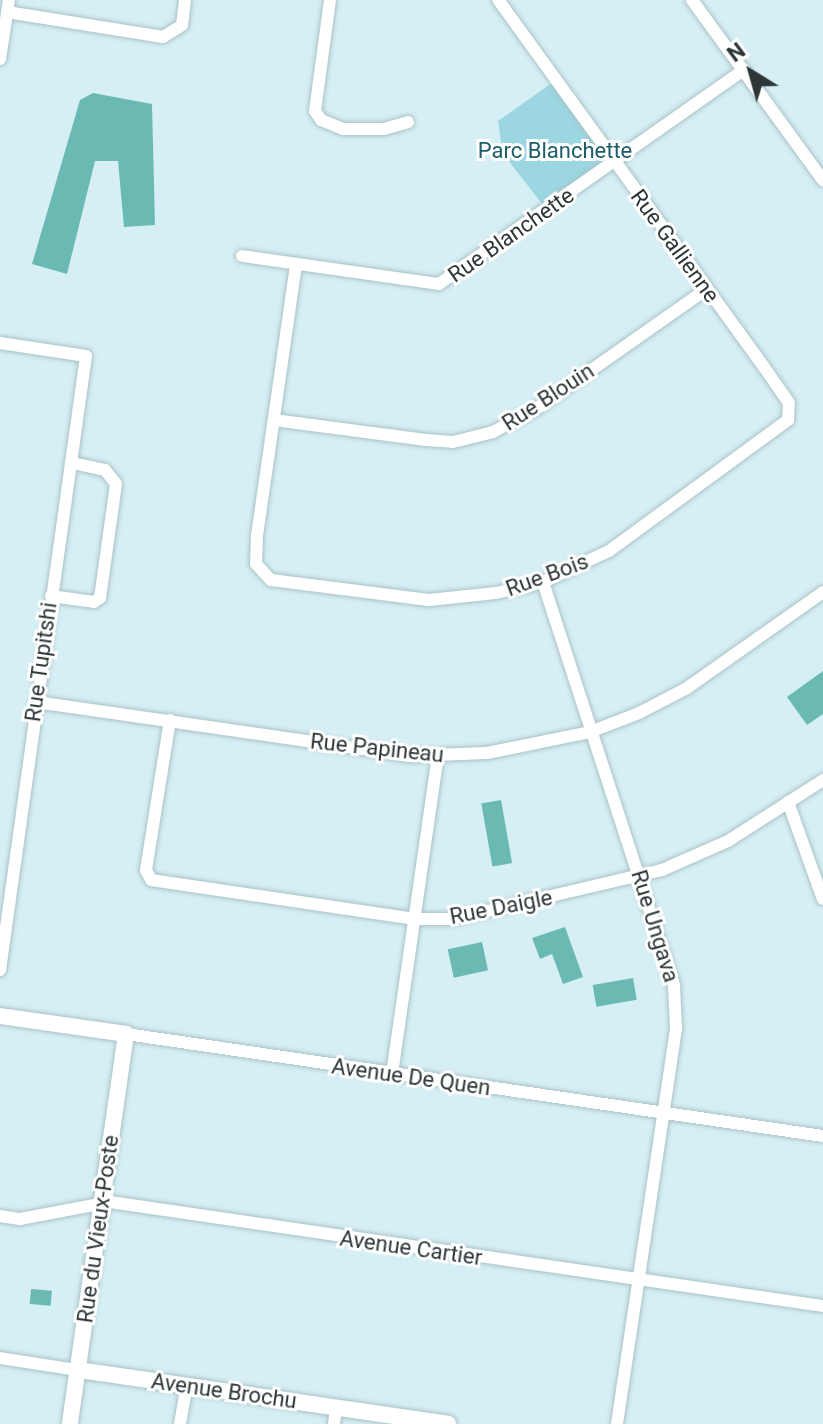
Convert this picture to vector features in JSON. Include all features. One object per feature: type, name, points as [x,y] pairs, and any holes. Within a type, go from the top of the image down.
[{"type":"street","points":[[0,59],[8,6],[163,37],[182,25],[185,0]]},
{"type":"street","points":[[330,0],[315,111],[321,120],[343,129],[384,129],[408,122]]},
{"type":"street","name":"Rue Gallienne","points":[[498,0],[789,403],[790,415]]},
{"type":"street","points":[[692,0],[823,180]]},
{"type":"street","name":"Rue Blanchette","points":[[242,256],[439,284],[744,70]]},
{"type":"street","points":[[274,420],[296,265]]},
{"type":"street","name":"Rue Blouin","points":[[274,420],[453,442],[493,432],[536,409],[707,289]]},
{"type":"street","name":"Rue Tupitshi","points":[[0,343],[86,356],[36,702],[6,861],[0,970]]},
{"type":"street","name":"Rue Bois","points":[[274,420],[257,535],[261,571],[271,580],[429,600],[543,582],[619,544],[755,447],[790,415]]},
{"type":"street","points":[[51,596],[94,602],[100,598],[116,484],[105,470],[71,463]]},
{"type":"street","name":"Rue Ungava","points":[[543,582],[674,986],[676,1029],[617,1424]]},
{"type":"street","name":"Rue Papineau","points":[[36,702],[438,756],[487,753],[590,732],[687,688],[823,592]]},
{"type":"street","name":"Rue Daigle","points":[[170,720],[146,870],[155,881],[415,919],[453,919],[639,875],[728,841],[823,780]]},
{"type":"street","points":[[392,1074],[438,756]]},
{"type":"street","points":[[788,802],[823,899]]},
{"type":"street","name":"Avenue De Quen","points":[[0,1016],[823,1136]]},
{"type":"street","name":"Rue du Vieux-Poste","points":[[70,1424],[82,1371],[126,1034]]},
{"type":"street","name":"Avenue Cartier","points":[[0,1216],[20,1219],[102,1201],[823,1306]]},
{"type":"street","name":"Avenue Brochu","points":[[0,1358],[187,1386],[335,1416],[448,1424]]},
{"type":"street","points":[[180,1424],[187,1386]]},
{"type":"green space","name":"Parc Blanchette","points":[[556,80],[615,164],[547,210],[503,154],[498,121]]},
{"type":"building","points":[[93,93],[152,104],[155,225],[124,227],[118,161],[95,161],[67,274],[32,264],[80,100]]},
{"type":"building","points":[[823,671],[823,714],[807,725],[787,697]]},
{"type":"building","points":[[501,800],[512,863],[492,867],[481,803]]},
{"type":"building","points":[[565,927],[583,977],[563,984],[552,954],[540,959],[532,938]]},
{"type":"building","points":[[482,942],[488,970],[454,978],[448,949]]},
{"type":"building","points":[[633,978],[637,1000],[596,1007],[593,985]]},
{"type":"building","points":[[31,1289],[52,1291],[51,1306],[30,1304]]}]
